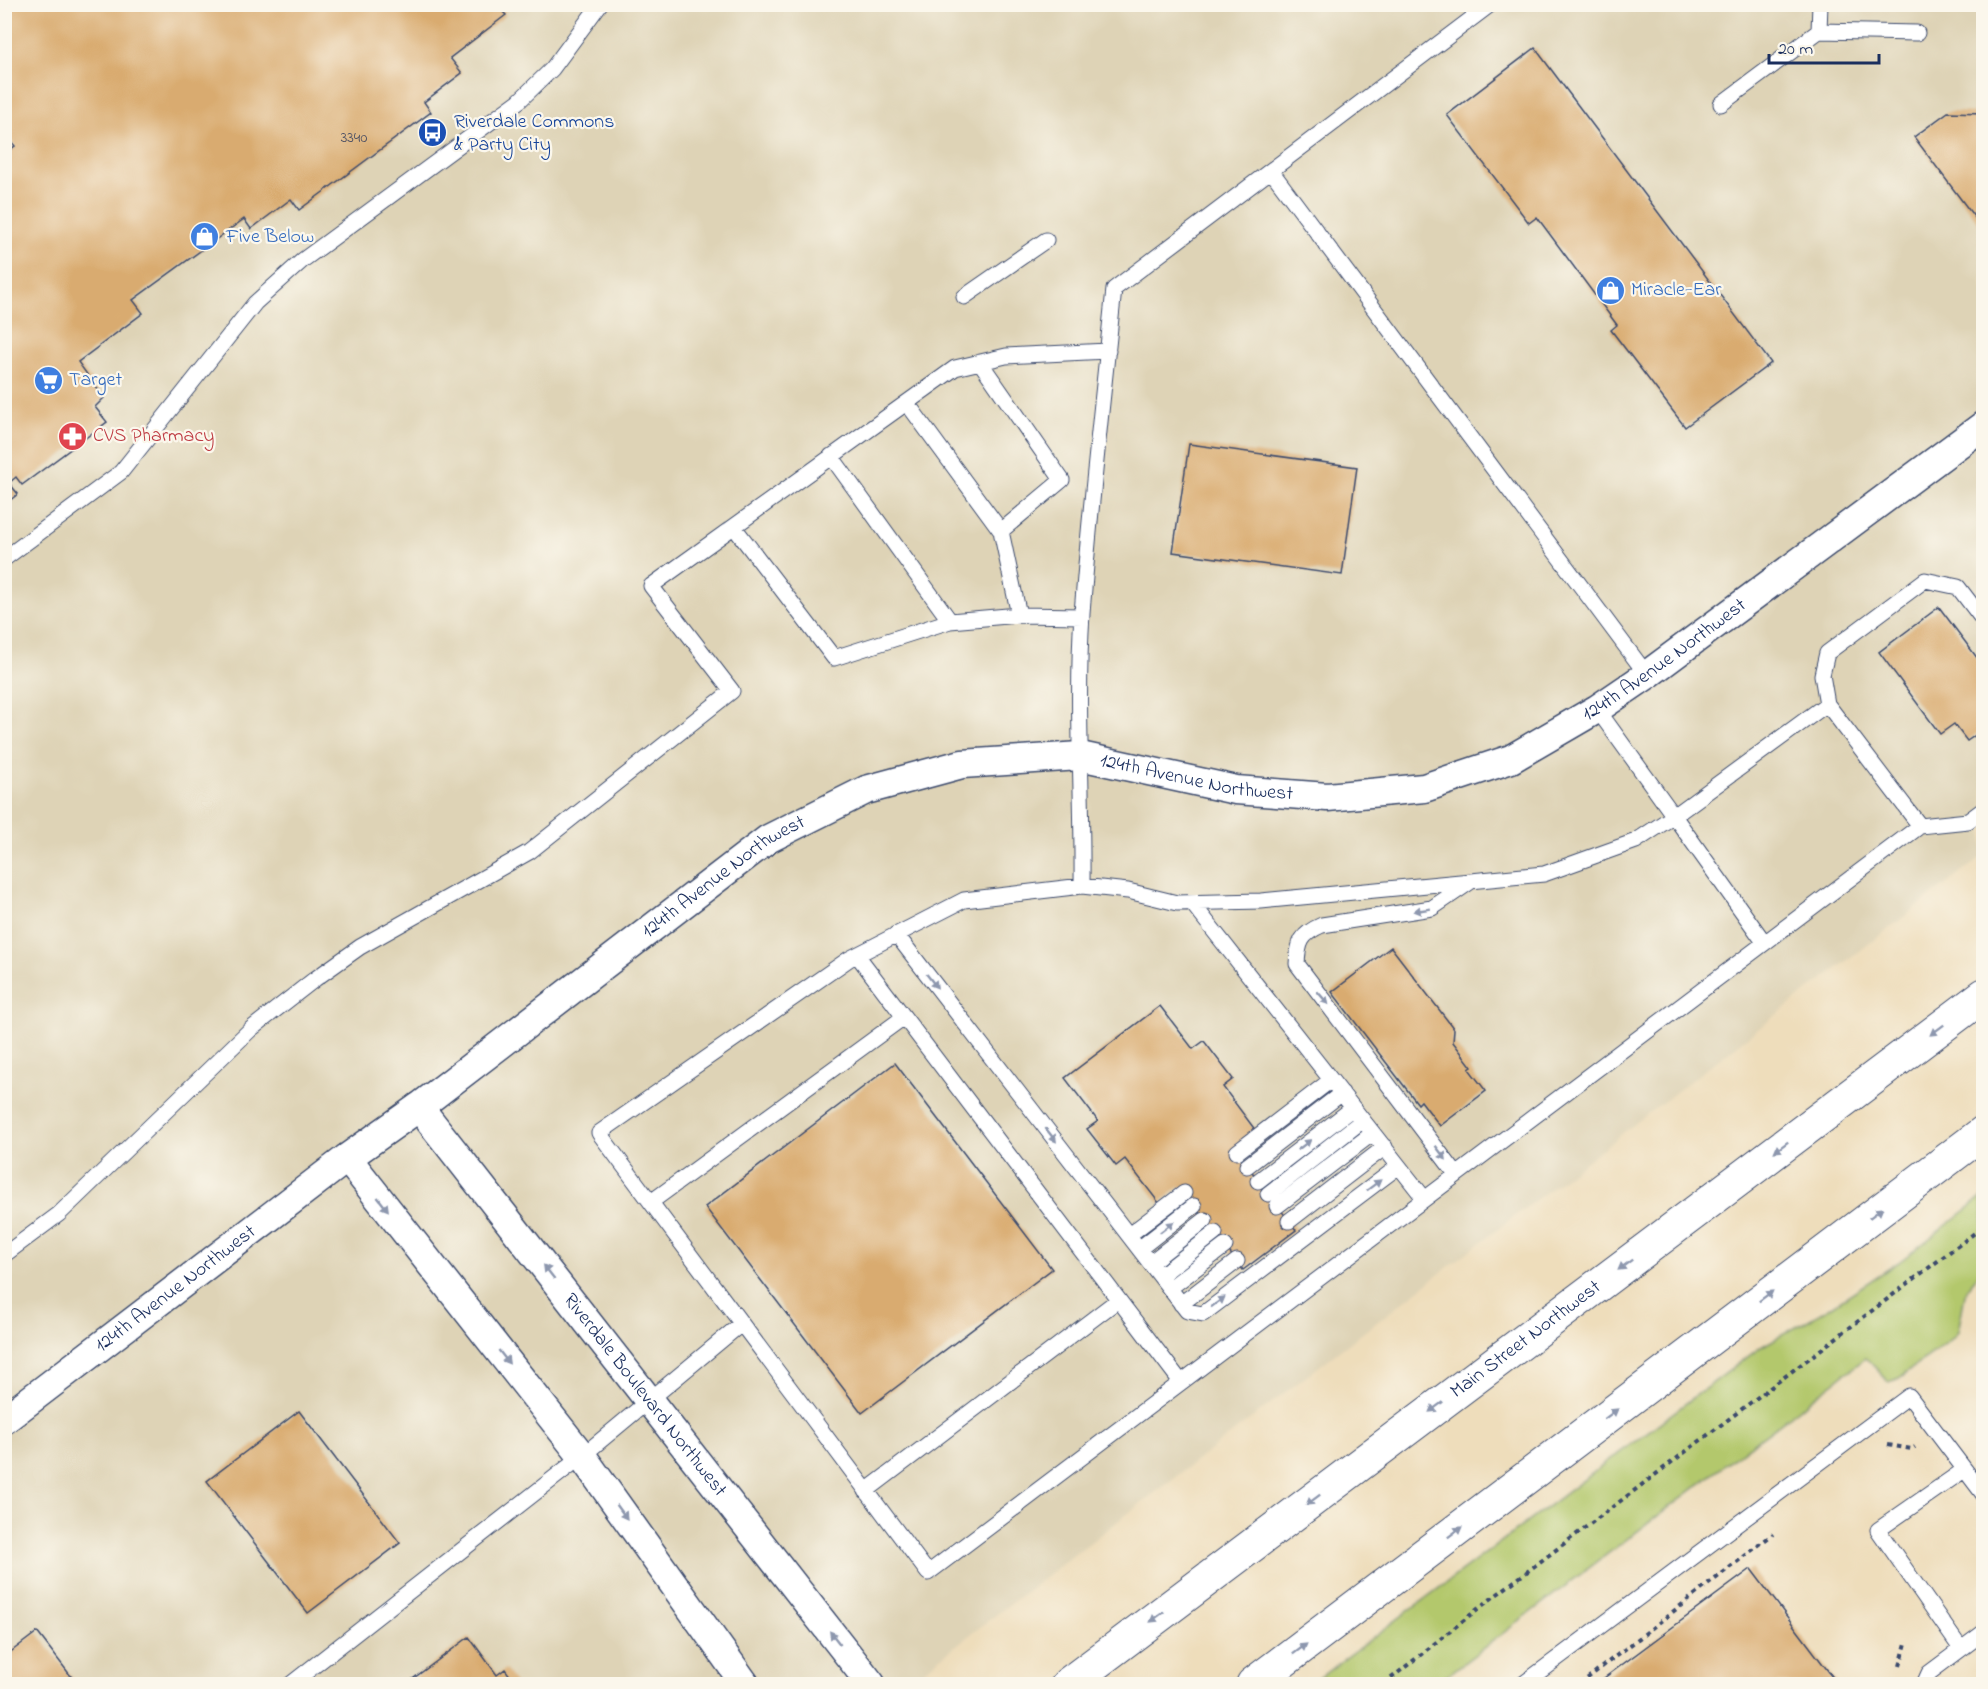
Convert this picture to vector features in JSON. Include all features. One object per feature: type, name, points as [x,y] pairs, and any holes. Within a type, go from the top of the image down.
[{"type":"main road","name":"Main Street Northwest","points":[[1068,1684],[1983,995]]},
{"type":"main road","points":[[1253,1684],[1983,1132]]},
{"type":"street","name":"124th Avenue Northwest","points":[[4,1420],[347,1158],[419,1107],[768,839],[866,790],[962,764],[1080,756],[1236,790],[1338,796],[1424,788],[1511,759],[1597,709],[1980,436]]},
{"type":"street","name":"Riverdale Boulevard Northwest","points":[[419,1107],[871,1684]]},
{"type":"street","points":[[347,1158],[582,1456],[745,1684]]},
{"type":"lane","points":[[4,560],[121,472],[255,303],[303,260],[519,101],[552,69],[600,4]]},
{"type":"lane","points":[[1082,886],[1083,812],[1080,756],[1082,616],[1113,289],[1272,172],[1491,4]]},
{"type":"lane","points":[[1819,30],[1820,4]]},
{"type":"lane","points":[[1721,104],[1819,30],[1917,33]]},
{"type":"lane","points":[[1272,172],[1647,675]]},
{"type":"lane","points":[[964,297],[1046,240]]},
{"type":"lane","points":[[4,1255],[59,1214],[251,1029],[315,979],[360,946],[529,852],[732,691],[651,586],[955,368],[1006,356],[1108,351]]},
{"type":"lane","points":[[980,362],[1062,480],[1001,531]]},
{"type":"lane","points":[[907,403],[1001,531],[1019,615]]},
{"type":"lane","points":[[831,456],[950,621]]},
{"type":"lane","points":[[734,527],[834,658],[950,621],[1019,615],[1082,616]]},
{"type":"lane","points":[[1920,826],[1827,704],[1822,675],[1827,653],[1925,580],[1958,587],[1983,621]]},
{"type":"lane","points":[[1827,704],[1674,816],[1636,841],[1544,874],[1262,901],[1177,903],[1128,891],[1082,886],[964,900],[857,955],[599,1133],[928,1573],[1920,826],[1968,821],[1983,809]]},
{"type":"lane","points":[[1597,709],[1764,942]]},
{"type":"lane","points":[[1456,1174],[1297,964],[1298,946],[1308,931],[1322,925],[1432,908],[1472,881]]},
{"type":"lane","points":[[1192,903],[1424,1198]]},
{"type":"lane","points":[[896,934],[1187,1311],[1203,1314],[1399,1166]]},
{"type":"lane","points":[[857,955],[1181,1382]]},
{"type":"lane","points":[[651,1202],[904,1017]]},
{"type":"lane","points":[[1237,1152],[1331,1080]]},
{"type":"lane","points":[[1247,1166],[1342,1093]]},
{"type":"lane","points":[[1258,1181],[1353,1108]]},
{"type":"lane","points":[[1363,1120],[1273,1200],[1373,1133]]},
{"type":"lane","points":[[1288,1221],[1385,1147]]},
{"type":"lane","points":[[1129,1235],[1184,1193]]},
{"type":"lane","points":[[1139,1249],[1194,1206]]},
{"type":"lane","points":[[1150,1263],[1205,1220]]},
{"type":"lane","points":[[1160,1276],[1215,1233]]},
{"type":"lane","points":[[1170,1288],[1225,1246]]},
{"type":"lane","points":[[1181,1304],[1237,1261]]},
{"type":"lane","points":[[866,1491],[1118,1300]]},
{"type":"lane","points":[[291,1684],[582,1456],[741,1324]]},
{"type":"lane","points":[[1523,1684],[1909,1396],[1983,1496]]},
{"type":"lane","points":[[1961,1649],[1878,1530],[1964,1470]]},
{"type":"lane","points":[[1924,1684],[1929,1674],[1983,1632]]},
{"type":"path","points":[[1384,1684],[1479,1608],[1983,1226]]},
{"type":"path","points":[[1880,1451],[1889,1444],[1912,1449],[1936,1432]]},
{"type":"path","points":[[1580,1684],[1776,1532]]},
{"type":"shaded area","points":[[5,5],[1983,5],[1983,856],[906,1684],[5,1684]]},
{"type":"green space","points":[[1983,1197],[1983,1269],[1966,1289],[1958,1332],[1899,1378],[1889,1382],[1866,1358],[1436,1684],[1311,1684],[1761,1347],[1826,1310],[1899,1262]]},
{"type":"building","points":[[4,4],[513,4],[503,12],[506,15],[450,58],[462,73],[424,102],[431,112],[299,210],[291,199],[251,229],[244,219],[133,300],[143,313],[78,362],[104,398],[95,407],[107,422],[22,485],[16,477],[9,483],[18,494],[4,505],[4,154],[15,146],[4,132]]},
{"type":"building","points":[[1535,48],[1771,363],[1685,427],[1611,330],[1617,325],[1537,217],[1529,223],[1447,115]]},
{"type":"building","points":[[1948,112],[1984,113],[1984,230],[1914,137]]},
{"type":"building","points":[[1189,444],[1357,467],[1342,575],[1173,552]]},
{"type":"building","points":[[1939,607],[1984,667],[1984,729],[1967,741],[1954,724],[1940,734],[1879,652]]},
{"type":"building","points":[[1391,947],[1454,1029],[1453,1042],[1472,1067],[1469,1069],[1486,1091],[1440,1126],[1421,1101],[1418,1104],[1332,992]]},
{"type":"building","points":[[1160,1006],[1193,1049],[1204,1041],[1233,1079],[1223,1087],[1256,1131],[1237,1152],[1296,1230],[1243,1270],[1180,1187],[1159,1203],[1125,1159],[1116,1166],[1087,1129],[1098,1121],[1065,1078]]},
{"type":"building","points":[[895,1063],[1052,1269],[862,1413],[705,1207]]},
{"type":"building","points":[[299,1411],[400,1543],[308,1613],[207,1481]]},
{"type":"building","points":[[1751,1569],[1838,1684],[1596,1684]]},
{"type":"building","points":[[37,1632],[77,1684],[4,1684],[4,1657]]},
{"type":"building","points":[[469,1637],[497,1675],[505,1669],[516,1684],[406,1684]]},
{"type":"place","name":"Riverdale Commons & Party City","points":[[433,133]]},
{"type":"place","name":"Five Below","points":[[205,237]]},
{"type":"place","name":"Miracle-Ear","points":[[1610,290]]},
{"type":"place","name":"Target","points":[[48,380]]},
{"type":"place","name":"CVS Pharmacy","points":[[72,436]]}]
